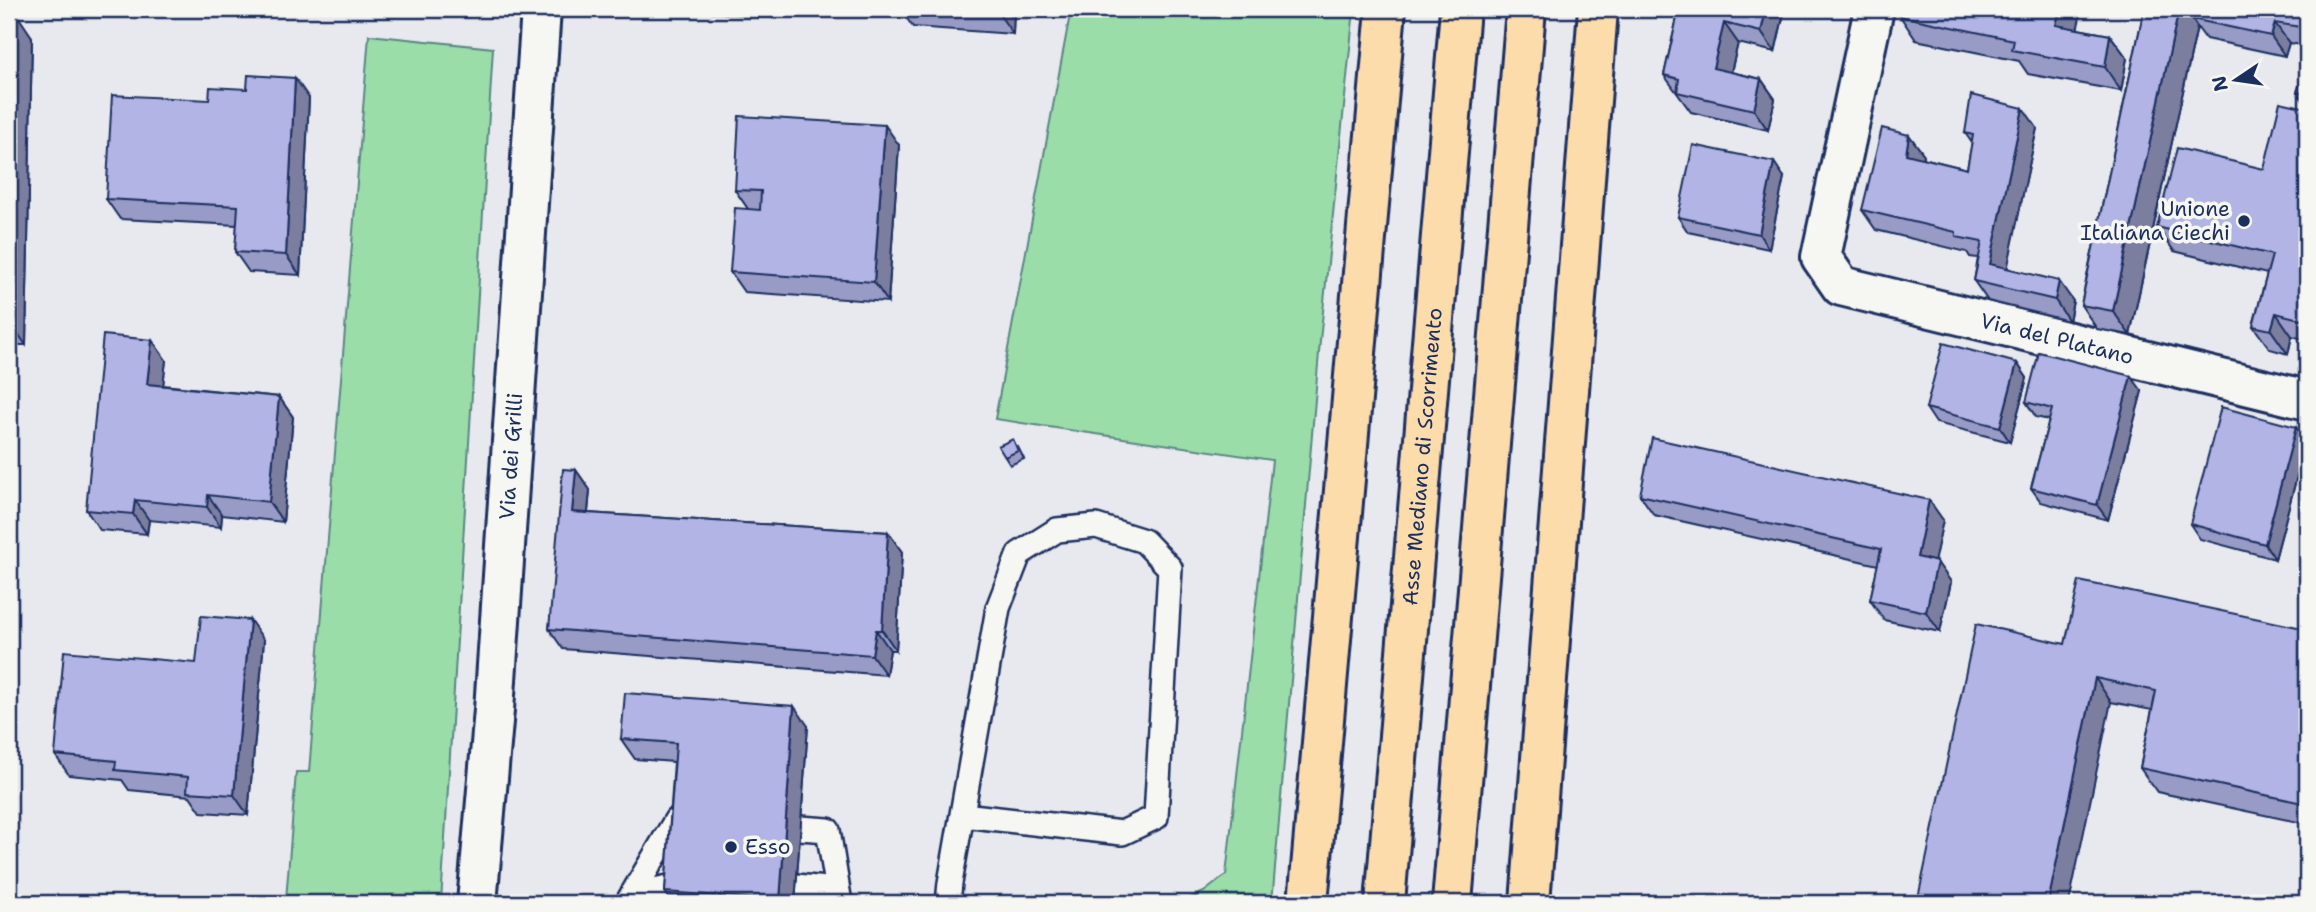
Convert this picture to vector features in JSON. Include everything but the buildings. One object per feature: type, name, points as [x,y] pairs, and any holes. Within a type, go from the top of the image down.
[{"type":"highway","points":[[1308,903],[1386,9]]},
{"type":"highway","name":"Asse Mediano di Scorrimento","points":[[1385,903],[1460,9]]},
{"type":"highway","points":[[1452,903],[1526,9]]},
{"type":"highway","points":[[1530,903],[1598,9]]},
{"type":"street","name":"Via dei Grilli","points":[[477,903],[495,697],[541,9]]},
{"type":"street","name":"Via del Platano","points":[[1874,9],[1821,257],[1841,286],[2307,400]]},
{"type":"lane","points":[[948,903],[998,608],[1019,554],[1057,530],[1096,526],[1144,541],[1170,568],[1156,817],[1122,832],[963,815]]},
{"type":"lane","points":[[631,899],[656,850],[676,820],[717,823]]},
{"type":"lane","points":[[745,824],[828,830],[838,897],[749,881]]},
{"type":"lane","points":[[631,899],[711,881]]},
{"type":"green space","points":[[1071,9],[1354,9],[1320,341],[1272,903],[1179,903],[1204,892],[1226,875],[1272,460],[995,419]]},
{"type":"green space","points":[[369,35],[493,48],[441,903],[286,900],[296,772],[309,772]]},
{"type":"place","name":"Unione Italiana Ciechi","points":[[2244,221]]},
{"type":"place","name":"Esso","points":[[731,847]]}]
